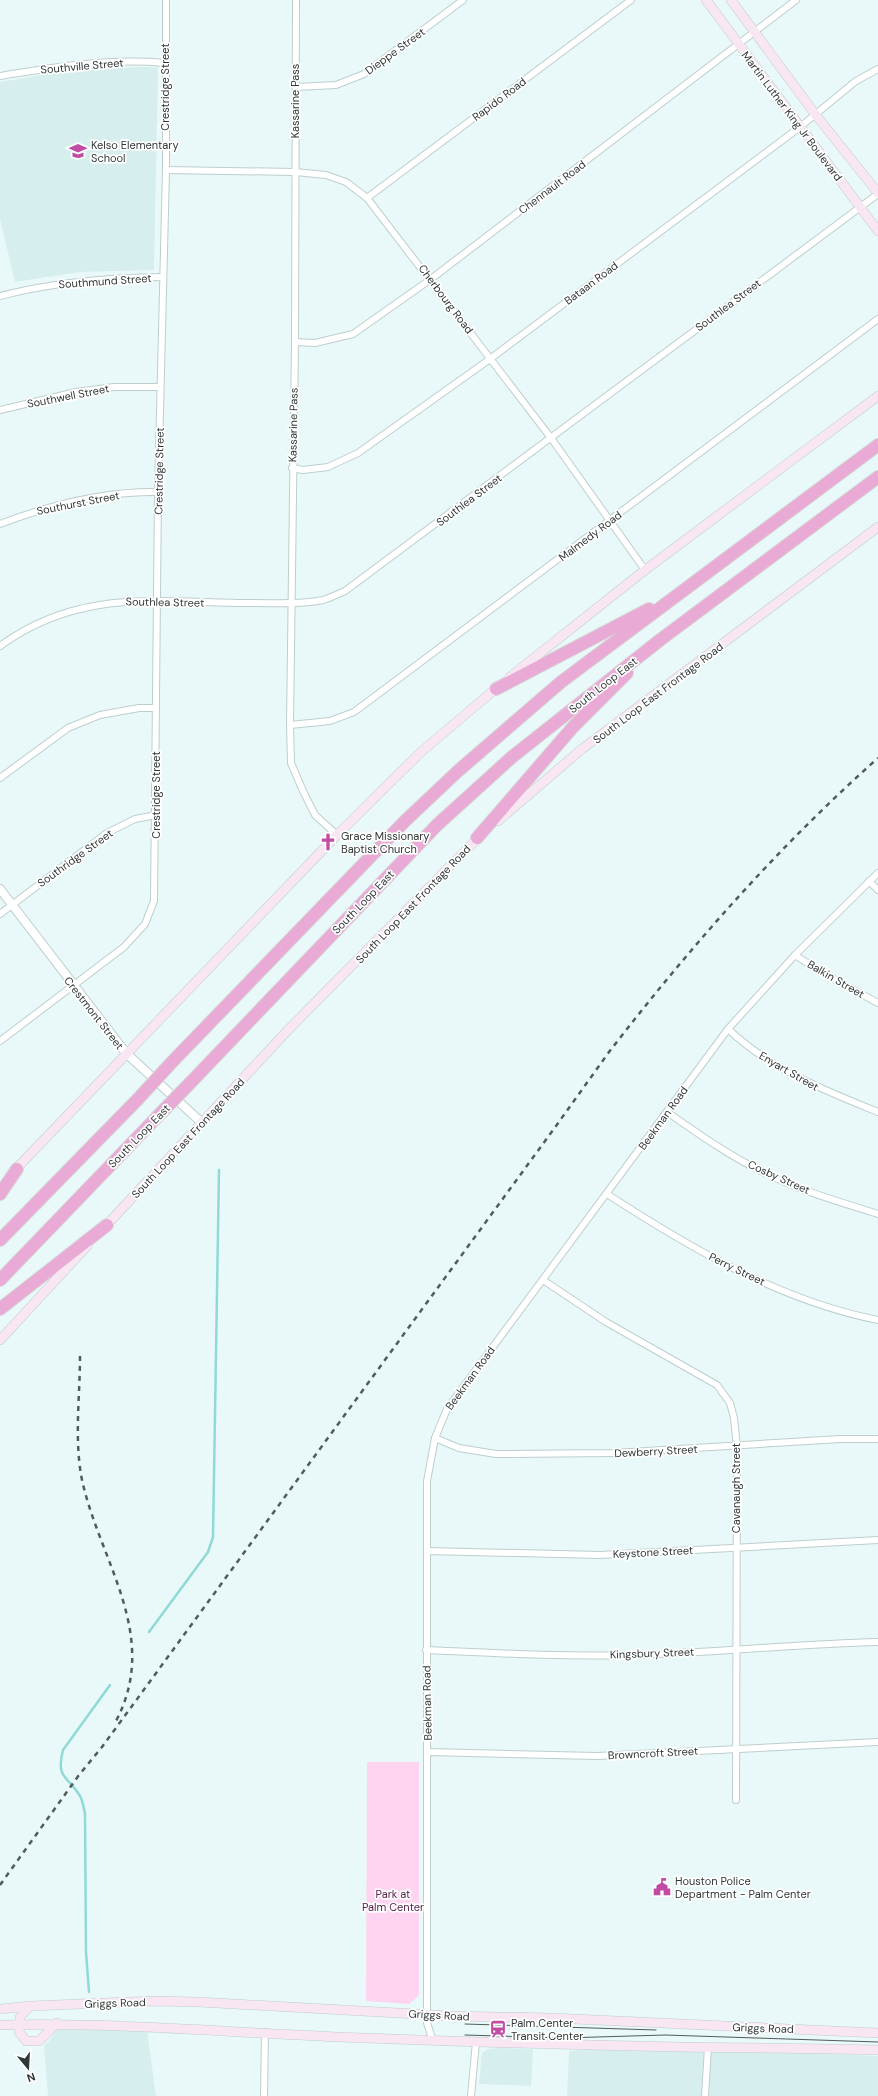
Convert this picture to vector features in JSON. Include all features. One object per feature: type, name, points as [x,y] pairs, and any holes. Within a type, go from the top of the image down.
[{"type":"highway","points":[[0,1240],[405,821],[458,771],[561,682],[878,445]]},
{"type":"highway","name":"South Loop East","points":[[0,1280],[437,825],[512,757],[660,640],[878,477]]},
{"type":"highway","points":[[496,688],[680,593]]},
{"type":"highway","points":[[477,838],[573,727],[660,640]]},
{"type":"highway","points":[[0,1194],[17,1169]]},
{"type":"highway","points":[[0,1309],[107,1225]]},
{"type":"main road","name":"Martin Luther King Jr Boulevard","points":[[706,0],[878,231]]},
{"type":"main road","name":"Martin Luther King Jr Boulevard","points":[[731,0],[815,114],[878,193]]},
{"type":"main road","points":[[0,1186],[126,1053],[337,835],[421,752],[496,688],[645,570],[878,396]]},
{"type":"main road","name":"South Loop East Frontage Road","points":[[0,1340],[288,1030],[477,838],[582,749],[878,527]]},
{"type":"main road","name":"Griggs Road","points":[[0,2009],[30,2006],[154,2001],[199,2002],[427,2015],[552,2018],[878,2033]]},
{"type":"main road","points":[[30,2006],[20,2017],[19,2032],[23,2037],[32,2042],[44,2037],[57,2023]]},
{"type":"main road","name":"Griggs Road","points":[[0,2025],[57,2023],[433,2041],[708,2048],[789,2047],[878,2050]]},
{"type":"street","name":"Crestridge Street","points":[[0,1041],[124,947],[145,924],[154,900],[158,492],[166,170],[166,0]]},
{"type":"street","name":"Kassarine Pass","points":[[296,0],[295,342],[292,468],[290,725],[291,763],[303,792],[315,815],[337,835]]},
{"type":"street","name":"Dieppe Street","points":[[296,88],[336,85],[364,74],[463,0]]},
{"type":"street","name":"Rapido Road","points":[[367,198],[631,0]]},
{"type":"street","name":"Chennault Road","points":[[295,342],[315,344],[353,334],[431,279],[796,0]]},
{"type":"street","name":"Southville Street","points":[[0,76],[77,64],[148,61],[165,63]]},
{"type":"street","name":"Bataan Road","points":[[292,468],[303,470],[328,467],[358,453],[490,359],[800,127],[856,81],[878,69]]},
{"type":"street","name":"Cherbourg Road","points":[[166,170],[295,172],[326,176],[346,182],[367,198],[431,279],[551,438],[645,570]]},
{"type":"street","name":"Southlea Street","points":[[0,646],[34,625],[54,616],[81,608],[123,601],[291,603],[323,600],[345,591],[878,193]]},
{"type":"street","name":"Southmund Street","points":[[0,296],[64,282],[163,277]]},
{"type":"street","name":"Malmedy Road","points":[[290,725],[330,721],[354,712],[878,320]]},
{"type":"street","name":"Southwell Street","points":[[0,410],[76,392],[114,387],[160,387]]},
{"type":"street","name":"Southurst Street","points":[[0,524],[37,510],[89,499],[137,492],[158,492]]},
{"type":"street","points":[[0,778],[68,728],[100,715],[139,708],[156,708]]},
{"type":"street","name":"Southridge Street","points":[[0,914],[107,833],[136,819],[156,815]]},
{"type":"street","name":"Beekman Road","points":[[433,2041],[429,2034],[427,2015],[428,1752],[426,1650],[427,1480],[435,1438],[447,1409],[728,1029],[795,955],[878,872]]},
{"type":"street","points":[[869,881],[878,890]]},
{"type":"street","name":"Crestmont Street","points":[[0,889],[72,986],[126,1053],[202,1123]]},
{"type":"street","name":"Balkin Street","points":[[795,955],[821,972],[878,1003]]},
{"type":"street","name":"Enyart Street","points":[[728,1029],[744,1044],[810,1084],[878,1112]]},
{"type":"street","name":"Cosby Street","points":[[666,1112],[711,1142],[758,1170],[824,1197],[878,1214]]},
{"type":"street","name":"Perry Street","points":[[607,1194],[673,1237],[780,1290],[864,1318],[878,1320]]},
{"type":"street","name":"Cavanaugh Street","points":[[543,1280],[606,1322],[717,1385],[730,1403],[734,1418],[737,1446],[735,1650],[736,1800]]},
{"type":"street","name":"Dewberry Street","points":[[435,1438],[459,1448],[496,1454],[614,1453],[840,1439],[878,1439]]},
{"type":"street","name":"Keystone Street","points":[[427,1551],[600,1555],[878,1540]]},
{"type":"street","name":"Kingsbury Street","points":[[426,1650],[546,1656],[629,1655],[878,1642]]},
{"type":"street","name":"Browncroft Street","points":[[428,1752],[597,1756],[878,1742]]},
{"type":"street","points":[[264,2096],[265,2032]]},
{"type":"street","points":[[471,2096],[476,2042]]},
{"type":"street","points":[[706,2096],[708,2048]]},
{"type":"shaded area","name":"Kelso Elementary School","points":[[158,67],[154,270],[80,272],[15,282],[0,219],[0,82],[65,71]]},
{"type":"shaded area","points":[[57,2029],[147,2030],[156,2096],[48,2096],[44,2046],[51,2039]]},
{"type":"shaded area","points":[[488,2049],[533,2049],[531,2086],[479,2084],[482,2053]]},
{"type":"shaded area","points":[[597,2049],[787,2052],[878,2056],[878,2096],[567,2096],[569,2051]]},
{"type":"green space","name":"Park at Palm Center","points":[[367,1762],[419,1762],[419,1995],[409,2004],[366,2001]]},
{"type":"waterway","points":[[149,1632],[208,1552],[213,1537],[219,1170]]},
{"type":"waterway","points":[[89,1992],[86,1952],[85,1814],[81,1798],[62,1773],[61,1760],[63,1750],[110,1685]]},
{"type":"tram line","points":[[465,2024],[656,2030]]},
{"type":"tram line","points":[[465,2035],[563,2038],[665,2035],[878,2042]]},
{"type":"railway","points":[[0,1885],[609,1052],[672,974],[737,899],[805,827],[878,758]]},
{"type":"railway","points":[[80,1356],[78,1449],[82,1480],[90,1510],[123,1599],[130,1629],[132,1659],[128,1690],[116,1721]]},
{"type":"place","name":"Kelso Elementary School","points":[[78,151]]},
{"type":"place","name":"Grace Missionary Baptist Church","points":[[328,842]]},
{"type":"place","name":"Houston Police Department - Palm Center","points":[[662,1887]]},
{"type":"place","name":"Palm Center Transit Center","points":[[498,2029]]}]
